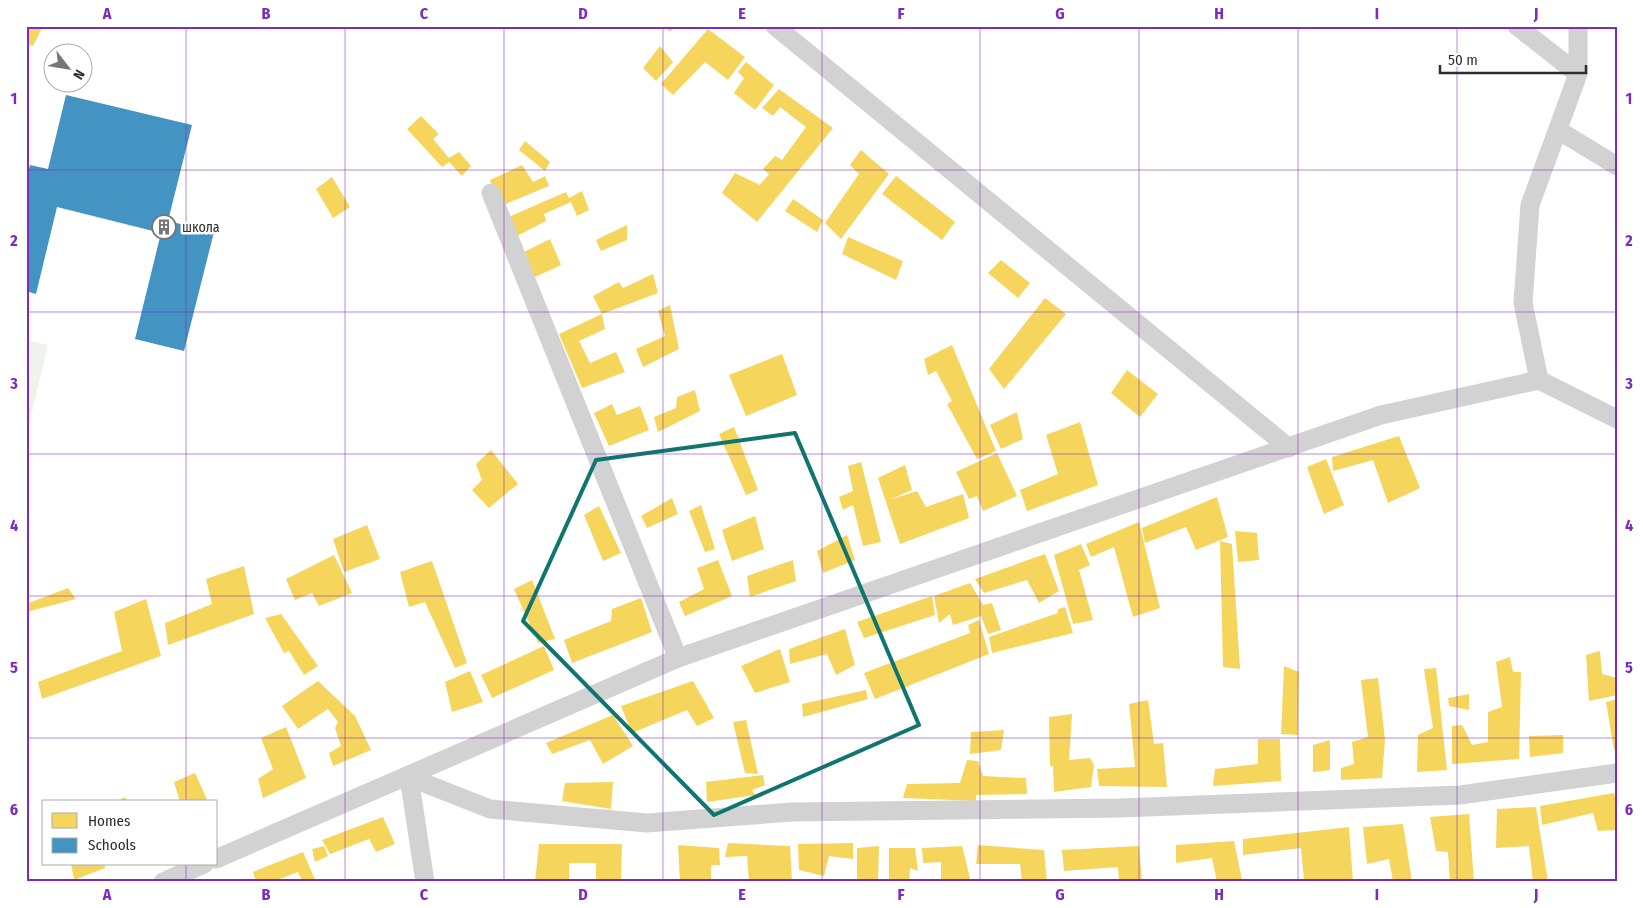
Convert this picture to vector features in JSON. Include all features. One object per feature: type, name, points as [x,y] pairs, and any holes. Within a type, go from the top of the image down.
[{"type":"street","points":[[775,26],[1289,448]]},
{"type":"street","points":[[1517,26],[1578,74]]},
{"type":"street","points":[[1539,380],[1523,303],[1530,205],[1578,74],[1578,26]]},
{"type":"street","points":[[1558,130],[1617,166]]},
{"type":"street","points":[[491,193],[678,658]]},
{"type":"street","points":[[218,858],[409,777],[678,658],[1381,415],[1539,380],[1617,419]]},
{"type":"street","points":[[409,777],[490,809],[648,822],[792,812],[1120,808],[1460,795],[1617,773]]},
{"type":"street","points":[[409,777],[426,882]]},
{"type":"street","points":[[162,882],[199,866]]},
{"type":"highlighted area","points":[[795,433],[919,725],[714,815],[523,621],[596,460]]},
{"type":"shaded area","points":[[26,340],[48,345],[29,424],[26,423]]},
{"type":"building: Homes","points":[[26,26],[43,26],[33,46],[26,43]]},
{"type":"building: Homes","points":[[664,26],[675,26],[670,32]]},
{"type":"building: Homes","points":[[708,29],[745,57],[728,80],[705,62],[673,95],[661,84]]},
{"type":"building: Homes","points":[[660,46],[673,62],[656,81],[643,68]]},
{"type":"building: Homes","points":[[746,62],[774,85],[755,110],[734,93],[744,78],[738,72]]},
{"type":"building: Homes","points":[[779,89],[833,128],[757,222],[722,193],[735,173],[760,185],[769,174],[763,169],[775,156],[782,160],[806,127],[780,107],[773,116],[762,108]]},
{"type":"building: Homes","points":[[421,116],[439,134],[433,139],[449,158],[459,152],[471,166],[462,176],[449,162],[442,167],[407,129]]},
{"type":"building: Homes","points":[[525,141],[550,162],[545,171],[519,150]]},
{"type":"building: Homes","points":[[861,150],[889,174],[841,239],[825,223],[859,174],[850,165]]},
{"type":"building: Homes","points":[[522,165],[533,182],[545,176],[549,186],[501,206],[490,180]]},
{"type":"building: Homes","points":[[896,176],[955,222],[942,240],[882,194]]},
{"type":"building: Homes","points":[[332,177],[350,207],[333,218],[316,189]]},
{"type":"building: Homes","points":[[582,191],[589,210],[577,216],[571,202],[544,214],[546,221],[515,237],[506,218],[566,192],[569,198]]},
{"type":"building: Homes","points":[[793,199],[823,220],[817,232],[785,211]]},
{"type":"building: Homes","points":[[627,225],[627,240],[601,251],[596,240]]},
{"type":"building: Homes","points":[[848,237],[903,261],[896,280],[842,254]]},
{"type":"building: Homes","points":[[550,239],[561,265],[535,277],[524,252]]},
{"type":"building: Homes","points":[[1001,260],[1030,283],[1018,298],[988,273]]},
{"type":"building: Homes","points":[[653,274],[658,293],[602,314],[593,296],[619,282],[623,288]]},
{"type":"building: Homes","points":[[1045,298],[1066,314],[1004,389],[989,369]]},
{"type":"building: Homes","points":[[670,305],[679,349],[643,367],[636,349],[665,336],[658,311]]},
{"type":"building: Homes","points":[[602,314],[605,329],[579,341],[590,363],[616,352],[625,372],[582,388],[559,334]]},
{"type":"building: Homes","points":[[952,345],[996,451],[977,459],[947,404],[952,401],[936,371],[928,375],[924,359]]},
{"type":"building: Homes","points":[[782,354],[797,395],[746,416],[729,375]]},
{"type":"building: Homes","points":[[1127,370],[1158,394],[1140,417],[1111,393]]},
{"type":"building: Homes","points":[[695,390],[700,411],[658,432],[654,417],[676,408],[677,397]]},
{"type":"building: Homes","points":[[612,404],[617,415],[640,406],[649,430],[609,446],[594,413]]},
{"type":"building: Homes","points":[[1017,412],[1023,439],[1001,449],[990,425]]},
{"type":"building: Homes","points":[[1080,422],[1098,485],[1027,511],[1020,490],[1058,474],[1046,435]]},
{"type":"building: Homes","points":[[734,427],[758,490],[746,495],[719,434]]},
{"type":"building: Homes","points":[[1399,436],[1420,488],[1388,503],[1373,460],[1333,471],[1332,457]]},
{"type":"building: Homes","points":[[491,450],[518,484],[489,508],[472,490],[482,480],[476,464]]},
{"type":"building: Homes","points":[[997,453],[1017,496],[983,511],[977,496],[969,499],[956,472]]},
{"type":"building: Homes","points":[[1326,459],[1344,505],[1324,514],[1307,467]]},
{"type":"building: Homes","points":[[861,462],[881,542],[863,546],[853,505],[843,510],[839,497],[853,491],[848,466]]},
{"type":"building: Homes","points":[[905,465],[912,490],[889,500],[917,491],[926,507],[963,494],[969,518],[900,544],[878,478]]},
{"type":"building: Homes","points":[[1217,497],[1228,537],[1196,550],[1186,527],[1145,543],[1142,528]]},
{"type":"building: Homes","points":[[672,498],[678,514],[647,528],[641,516]]},
{"type":"building: Homes","points":[[701,505],[715,549],[705,552],[689,511]]},
{"type":"building: Homes","points":[[599,506],[621,553],[603,561],[584,515]]},
{"type":"building: Homes","points":[[755,516],[764,549],[732,561],[722,530]]},
{"type":"building: Homes","points":[[1139,522],[1160,608],[1133,617],[1114,547],[1091,557],[1086,544]]},
{"type":"building: Homes","points":[[367,525],[380,559],[344,572],[333,539]]},
{"type":"building: Homes","points":[[1235,531],[1257,533],[1259,560],[1238,562]]},
{"type":"building: Homes","points":[[847,535],[855,560],[823,573],[817,551]]},
{"type":"building: Homes","points":[[1220,541],[1232,544],[1240,669],[1223,667]]},
{"type":"building: Homes","points":[[1081,544],[1090,565],[1079,570],[1093,620],[1073,624],[1054,555]]},
{"type":"building: Homes","points":[[1045,554],[1059,591],[1039,603],[1027,580],[984,593],[975,579]]},
{"type":"building: Homes","points":[[334,555],[352,593],[319,606],[312,593],[295,600],[286,579]]},
{"type":"building: Homes","points":[[718,560],[732,596],[685,616],[679,602],[704,589],[697,568]]},
{"type":"building: Homes","points":[[793,560],[796,581],[750,597],[747,576]]},
{"type":"building: Homes","points":[[432,561],[467,663],[455,668],[425,602],[409,607],[400,572]]},
{"type":"building: Homes","points":[[244,566],[254,614],[168,645],[165,623],[212,604],[206,579]]},
{"type":"building: Homes","points":[[532,580],[555,639],[538,643],[514,589]]},
{"type":"building: Homes","points":[[970,583],[983,605],[992,603],[1001,630],[988,634],[981,616],[953,625],[950,614],[939,623],[934,596]]},
{"type":"building: Homes","points":[[68,588],[76,599],[26,612],[26,604]]},
{"type":"building: Homes","points":[[932,596],[935,615],[864,638],[857,622]]},
{"type":"building: Homes","points":[[641,598],[652,632],[572,663],[564,640],[611,621],[612,609]]},
{"type":"building: Homes","points":[[146,599],[161,656],[42,699],[38,682],[122,651],[114,612]]},
{"type":"building: Homes","points":[[1065,607],[1073,633],[992,653],[989,637],[1058,613],[1058,609]]},
{"type":"building: Homes","points":[[281,614],[318,666],[304,675],[289,651],[284,653],[265,618]]},
{"type":"building: Homes","points":[[979,620],[989,654],[875,699],[864,673],[970,633],[968,625]]},
{"type":"building: Homes","points":[[845,629],[855,665],[836,675],[827,654],[790,664],[789,649]]},
{"type":"building: Homes","points":[[544,646],[554,670],[492,698],[481,675]]},
{"type":"building: Homes","points":[[780,649],[790,682],[755,693],[741,666]]},
{"type":"building: Homes","points":[[1600,651],[1602,674],[1617,678],[1617,695],[1589,701],[1586,655]]},
{"type":"building: Homes","points":[[1510,657],[1513,672],[1521,672],[1519,759],[1452,764],[1452,726],[1462,725],[1472,745],[1488,742],[1488,712],[1502,707],[1496,662]]},
{"type":"building: Homes","points":[[1284,666],[1299,672],[1298,735],[1281,734]]},
{"type":"building: Homes","points":[[1436,668],[1447,770],[1417,772],[1418,735],[1433,728],[1424,669]]},
{"type":"building: Homes","points":[[470,671],[483,702],[452,712],[445,682]]},
{"type":"building: Homes","points":[[1378,678],[1385,740],[1382,778],[1341,780],[1341,768],[1354,764],[1352,742],[1368,737],[1361,680]]},
{"type":"building: Homes","points":[[318,681],[355,716],[371,750],[333,766],[329,753],[341,746],[335,728],[338,722],[328,709],[298,729],[282,706]]},
{"type":"building: Homes","points":[[693,681],[714,718],[697,726],[687,710],[632,733],[621,706]]},
{"type":"building: Homes","points":[[866,690],[868,699],[803,717],[802,704]]},
{"type":"building: Homes","points":[[1469,694],[1469,710],[1449,706],[1448,698]]},
{"type":"building: Homes","points":[[1617,699],[1617,750],[1614,750],[1606,702]]},
{"type":"building: Homes","points":[[1148,700],[1154,744],[1163,743],[1167,787],[1099,786],[1097,769],[1135,767],[1129,704]]},
{"type":"building: Homes","points":[[1072,714],[1069,760],[1090,758],[1094,765],[1091,787],[1054,792],[1053,766],[1050,766],[1049,717]]},
{"type":"building: Homes","points":[[613,715],[633,746],[603,764],[590,740],[552,754],[546,743]]},
{"type":"building: Homes","points":[[746,720],[758,774],[745,773],[733,722]]},
{"type":"building: Homes","points":[[286,727],[306,778],[263,798],[258,779],[273,769],[261,738]]},
{"type":"building: Homes","points":[[1004,730],[1001,750],[970,754],[971,732]]},
{"type":"building: Homes","points":[[1563,735],[1563,753],[1530,757],[1529,736]]},
{"type":"building: Homes","points":[[1258,739],[1280,739],[1281,781],[1213,786],[1215,769],[1258,764]]},
{"type":"building: Homes","points":[[1330,740],[1330,770],[1313,772],[1313,745]]},
{"type":"building: Homes","points":[[967,760],[978,761],[983,776],[1026,778],[1027,794],[976,795],[976,801],[903,798],[907,784],[960,783]]},
{"type":"building: Homes","points":[[195,773],[207,800],[179,800],[174,782]]},
{"type":"building: Homes","points":[[763,775],[765,785],[752,790],[755,795],[707,802],[706,782]]},
{"type":"building: Homes","points":[[613,782],[611,809],[562,801],[565,783]]},
{"type":"building: Homes","points":[[1614,793],[1617,803],[1617,830],[1598,831],[1593,813],[1542,825],[1540,806]]},
{"type":"building: Homes","points":[[1536,807],[1548,882],[1533,882],[1529,846],[1496,848],[1497,809]]},
{"type":"building: Homes","points":[[1469,814],[1474,882],[1450,882],[1448,852],[1436,851],[1430,817]]},
{"type":"building: Homes","points":[[383,817],[395,844],[376,852],[369,839],[330,854],[322,840]]},
{"type":"building: Homes","points":[[1403,824],[1412,882],[1393,882],[1389,859],[1367,864],[1363,827]]},
{"type":"building: Homes","points":[[1349,827],[1353,882],[1304,880],[1301,848],[1243,855],[1243,839]]},
{"type":"building: Homes","points":[[1234,841],[1242,880],[1217,882],[1212,858],[1176,863],[1176,845]]},
{"type":"building: Homes","points":[[728,843],[790,846],[792,882],[749,882],[747,856],[725,857]]},
{"type":"building: Homes","points":[[853,843],[853,859],[829,856],[824,876],[799,870],[798,844]]},
{"type":"building: Homes","points":[[539,844],[622,844],[621,882],[596,882],[596,863],[569,863],[569,882],[535,882]]},
{"type":"building: Homes","points":[[678,845],[719,848],[720,865],[711,865],[711,882],[680,882]]},
{"type":"building: Homes","points":[[978,845],[1044,850],[1047,882],[1022,882],[1020,864],[976,864]]},
{"type":"building: Homes","points":[[324,846],[328,856],[315,862],[312,849]]},
{"type":"building: Homes","points":[[879,846],[878,882],[857,882],[857,848]]},
{"type":"building: Homes","points":[[962,846],[971,882],[941,882],[941,862],[923,863],[922,848]]},
{"type":"building: Homes","points":[[1139,846],[1142,882],[1119,882],[1118,867],[1064,871],[1062,850]]},
{"type":"building: Homes","points":[[889,848],[915,848],[918,871],[910,868],[909,882],[889,882]]},
{"type":"building: Homes","points":[[303,852],[316,882],[303,882],[298,872],[272,882],[256,882],[253,872]]},
{"type":"building: Homes","points":[[71,866],[105,866],[105,868],[74,880]]},
{"type":"building: Schools","name":"школа","points":[[66,95],[192,125],[168,221],[214,232],[184,351],[135,339],[161,233],[57,207],[36,294],[26,291],[26,180],[30,165],[48,169]]},
{"type":"place","name":"школа","points":[[164,227]]}]
